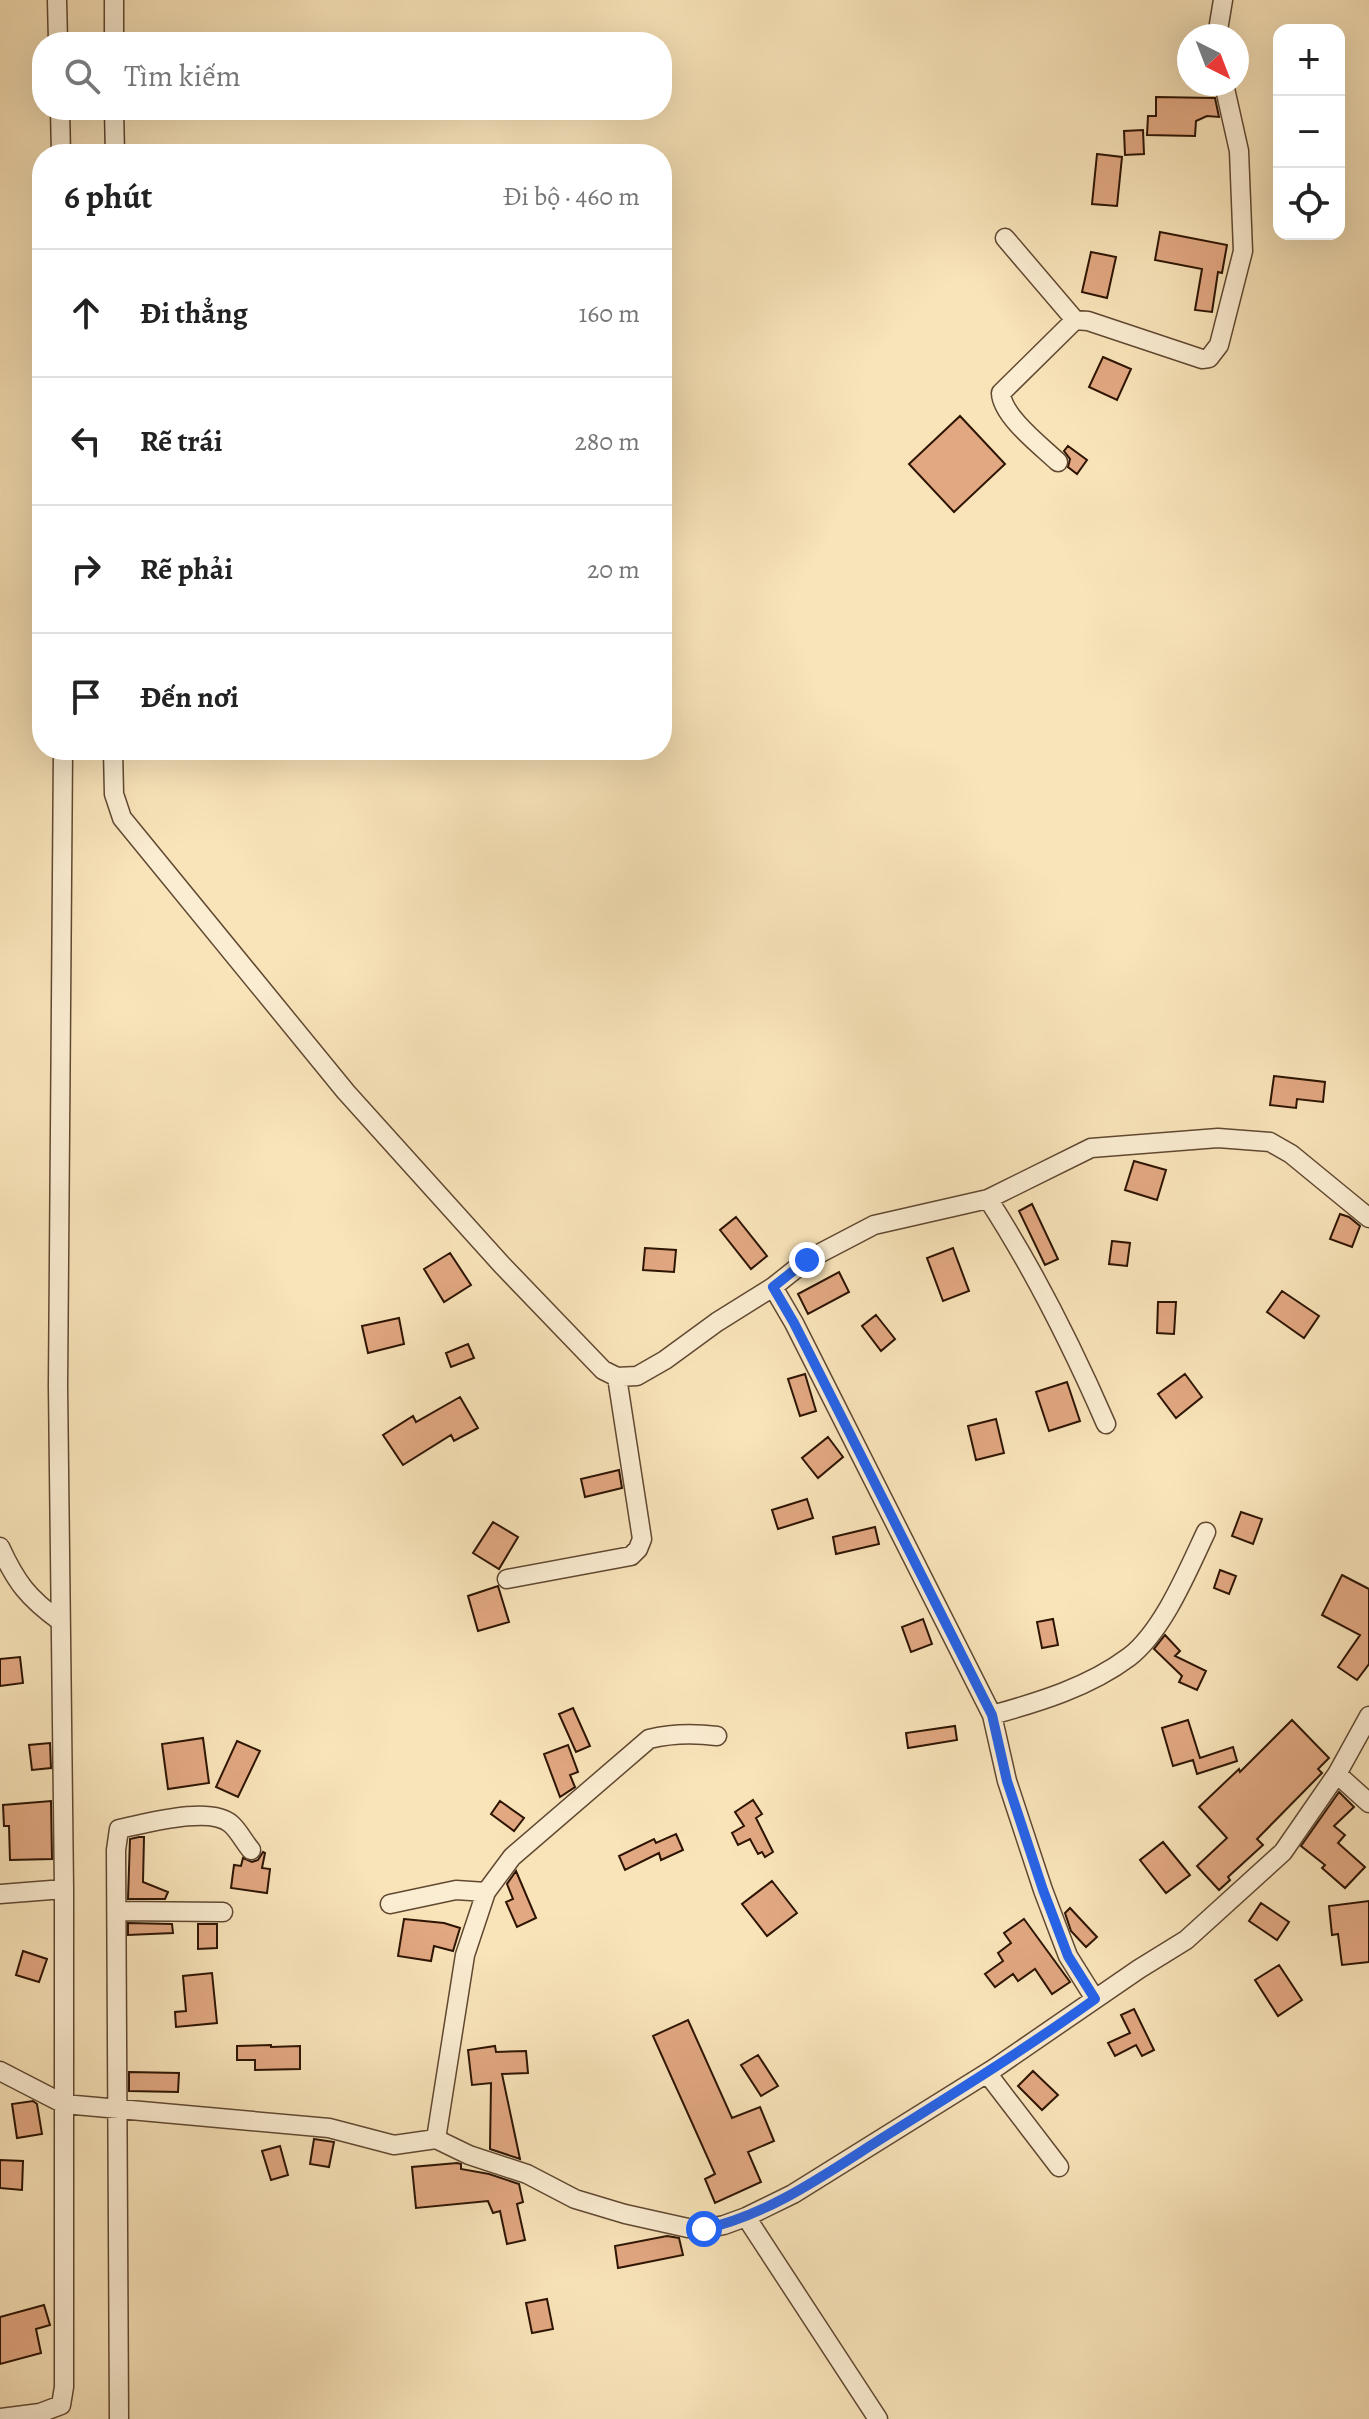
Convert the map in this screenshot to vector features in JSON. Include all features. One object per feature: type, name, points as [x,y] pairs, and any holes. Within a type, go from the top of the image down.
[{"type":"street","points":[[57,0],[58,32]]},
{"type":"street","points":[[114,0],[114,32]]},
{"type":"street","points":[[1219,24],[1223,0]]},
{"type":"street","points":[[1005,238],[1075,320],[1088,321],[1202,359],[1209,358],[1219,345],[1243,251],[1239,151],[1227,96]]},
{"type":"street","points":[[60,120],[61,144]]},
{"type":"street","points":[[114,120],[115,144]]},
{"type":"street","points":[[1058,462],[1008,413],[1001,403],[1001,393],[1075,320]]},
{"type":"street","points":[[0,2418],[62,2412],[64,2387],[70,2104],[64,1889],[58,1370],[63,760]]},
{"type":"street","points":[[113,760],[114,794],[122,818],[346,1092],[512,1276],[603,1370],[617,1377],[637,1376],[665,1360],[773,1287],[807,1260],[874,1225],[988,1199],[1091,1148],[1218,1138],[1270,1142],[1291,1154],[1369,1218]]},
{"type":"street","points":[[988,1199],[1023,1252],[1079,1361],[1106,1424]]},
{"type":"street","points":[[773,1287],[992,1715],[1007,1781],[1043,1890],[1068,1956],[1095,1999]]},
{"type":"street","points":[[507,1579],[631,1556],[638,1549],[642,1539],[617,1377]]},
{"type":"street","points":[[992,1715],[1090,1681],[1131,1656],[1176,1596],[1206,1532]]},
{"type":"street","points":[[0,1547],[22,1589],[60,1621]]},
{"type":"street","points":[[0,2071],[70,2104],[329,2128],[394,2145],[436,2139],[469,2155],[527,2174],[575,2199],[625,2214],[704,2229],[746,2217],[793,2194],[987,2073],[1186,1940],[1271,1865],[1293,1839],[1337,1774],[1369,1716]]},
{"type":"street","points":[[436,2139],[465,1955],[486,1892],[512,1857],[649,1739],[691,1733],[717,1736]]},
{"type":"street","points":[[1337,1774],[1369,1803]]},
{"type":"street","points":[[119,2419],[116,1850],[119,1829],[209,1815],[230,1822],[251,1850]]},
{"type":"street","points":[[0,1894],[64,1889]]},
{"type":"street","points":[[390,1904],[456,1890],[486,1892]]},
{"type":"street","points":[[117,1911],[223,1912]]},
{"type":"street","points":[[987,2073],[1059,2167]]},
{"type":"street","points":[[746,2217],[878,2419]]},
{"type":"building","points":[[1156,97],[1215,98],[1219,117],[1207,116],[1196,121],[1195,136],[1147,135],[1148,116],[1156,116]]},
{"type":"building","points":[[1143,130],[1144,154],[1125,155],[1124,131]]},
{"type":"building","points":[[1097,154],[1122,157],[1117,206],[1092,204]]},
{"type":"building","points":[[1160,232],[1227,245],[1222,273],[1218,272],[1212,312],[1195,310],[1202,269],[1155,260]]},
{"type":"building","points":[[1091,252],[1116,257],[1107,298],[1082,292]]},
{"type":"building","points":[[1103,357],[1131,369],[1117,400],[1089,387]]},
{"type":"building","points":[[960,416],[1005,464],[954,512],[909,464]]},
{"type":"building","points":[[1068,446],[1087,460],[1077,474],[1068,467],[1070,459],[1064,451]]},
{"type":"building","points":[[1274,1076],[1325,1082],[1323,1102],[1297,1099],[1296,1108],[1270,1105]]},
{"type":"building","points":[[1134,1161],[1166,1170],[1157,1200],[1125,1190]]},
{"type":"building","points":[[1032,1204],[1058,1259],[1045,1265],[1019,1211]]},
{"type":"building","points":[[1340,1214],[1360,1226],[1352,1247],[1330,1239]]},
{"type":"building","points":[[736,1217],[767,1256],[751,1269],[720,1230]]},
{"type":"building","points":[[1112,1241],[1130,1243],[1127,1266],[1109,1264]]},
{"type":"building","points":[[645,1248],[676,1250],[674,1272],[643,1270]]},
{"type":"building","points":[[953,1248],[969,1291],[943,1301],[927,1258]]},
{"type":"building","points":[[450,1253],[471,1285],[444,1302],[424,1269]]},
{"type":"building","points":[[839,1272],[849,1292],[808,1314],[798,1294]]},
{"type":"building","points":[[1282,1291],[1319,1316],[1304,1338],[1267,1312]]},
{"type":"building","points":[[1158,1302],[1176,1302],[1174,1334],[1157,1333]]},
{"type":"building","points":[[876,1315],[895,1339],[881,1351],[862,1326]]},
{"type":"building","points":[[399,1318],[404,1344],[368,1353],[362,1326]]},
{"type":"building","points":[[468,1344],[474,1358],[451,1367],[446,1353]]},
{"type":"building","points":[[805,1374],[816,1411],[800,1416],[788,1379]]},
{"type":"building","points":[[1185,1374],[1202,1397],[1176,1418],[1158,1394]]},
{"type":"building","points":[[1067,1382],[1080,1421],[1049,1431],[1036,1392]]},
{"type":"building","points":[[460,1397],[478,1428],[454,1441],[451,1435],[403,1465],[383,1435],[413,1416],[416,1422]]},
{"type":"building","points":[[996,1419],[1004,1453],[976,1460],[968,1426]]},
{"type":"building","points":[[828,1437],[843,1457],[818,1478],[802,1458]]},
{"type":"building","points":[[619,1470],[622,1488],[585,1497],[581,1479]]},
{"type":"building","points":[[807,1499],[813,1518],[778,1529],[772,1510]]},
{"type":"building","points":[[1241,1512],[1262,1519],[1253,1544],[1232,1536]]},
{"type":"building","points":[[493,1522],[518,1537],[499,1569],[473,1553]]},
{"type":"building","points":[[875,1527],[879,1544],[836,1554],[833,1537]]},
{"type":"building","points":[[1220,1570],[1236,1576],[1229,1594],[1214,1588]]},
{"type":"building","points":[[1342,1575],[1369,1589],[1369,1664],[1357,1680],[1338,1667],[1360,1635],[1322,1615]]},
{"type":"building","points":[[498,1586],[509,1622],[478,1631],[468,1596]]},
{"type":"building","points":[[923,1619],[932,1644],[911,1652],[902,1627]]},
{"type":"building","points":[[1053,1619],[1058,1645],[1042,1648],[1037,1622]]},
{"type":"building","points":[[1165,1635],[1180,1651],[1175,1656],[1206,1671],[1197,1690],[1179,1682],[1182,1676],[1154,1649]]},
{"type":"building","points":[[20,1657],[23,1683],[0,1686],[0,1659]]},
{"type":"building","points":[[573,1708],[590,1746],[576,1752],[559,1714]]},
{"type":"building","points":[[1188,1720],[1200,1758],[1233,1747],[1237,1761],[1197,1774],[1193,1760],[1173,1766],[1162,1728]]},
{"type":"building","points":[[1292,1720],[1329,1758],[1318,1769],[1322,1773],[1257,1839],[1263,1845],[1228,1877],[1230,1880],[1219,1890],[1197,1866],[1227,1838],[1199,1807],[1239,1769],[1240,1772]]},
{"type":"building","points":[[955,1726],[957,1740],[908,1748],[906,1733]]},
{"type":"building","points":[[203,1738],[209,1783],[168,1789],[162,1744]]},
{"type":"building","points":[[237,1741],[260,1751],[238,1797],[216,1787]]},
{"type":"building","points":[[50,1743],[51,1768],[32,1770],[29,1745]]},
{"type":"building","points":[[568,1745],[578,1772],[570,1775],[575,1787],[560,1797],[544,1754]]},
{"type":"building","points":[[1339,1792],[1354,1807],[1334,1826],[1345,1835],[1338,1843],[1365,1867],[1345,1888],[1322,1868],[1325,1865],[1301,1846]]},
{"type":"building","points":[[753,1800],[762,1814],[756,1818],[773,1852],[765,1857],[762,1852],[758,1854],[750,1839],[738,1845],[732,1833],[744,1826],[735,1812]]},
{"type":"building","points":[[51,1801],[52,1859],[10,1860],[9,1826],[4,1826],[3,1805]]},
{"type":"building","points":[[500,1801],[524,1818],[514,1831],[491,1814]]},
{"type":"building","points":[[676,1834],[683,1850],[661,1860],[659,1853],[625,1870],[619,1856],[654,1839],[656,1843]]},
{"type":"building","points":[[144,1837],[143,1882],[168,1892],[165,1899],[128,1899],[130,1839]]},
{"type":"building","points":[[1163,1842],[1190,1875],[1166,1893],[1140,1860]]},
{"type":"building","points":[[263,1852],[262,1868],[270,1869],[267,1893],[231,1888],[234,1865],[241,1866],[243,1858],[252,1862],[258,1860]]},
{"type":"building","points":[[516,1871],[536,1918],[517,1927],[506,1902],[513,1899],[507,1884]]},
{"type":"building","points":[[772,1881],[797,1913],[767,1936],[742,1904]]},
{"type":"building","points":[[1369,1901],[1369,1962],[1342,1965],[1338,1934],[1332,1935],[1329,1906]]},
{"type":"building","points":[[1261,1903],[1289,1922],[1277,1940],[1249,1921]]},
{"type":"building","points":[[1070,1908],[1097,1937],[1086,1947],[1071,1931],[1065,1913]]},
{"type":"building","points":[[404,1919],[460,1928],[453,1951],[434,1946],[431,1961],[398,1956]]},
{"type":"building","points":[[1024,1919],[1070,1982],[1052,1994],[1035,1969],[1018,1981],[1013,1974],[995,1987],[985,1974],[1003,1961],[998,1953],[1011,1943],[1004,1933]]},
{"type":"building","points":[[128,1923],[172,1924],[173,1933],[128,1935]]},
{"type":"building","points":[[198,1924],[217,1924],[217,1948],[198,1949]]},
{"type":"building","points":[[23,1951],[47,1959],[39,1982],[16,1975]]},
{"type":"building","points":[[1279,1965],[1302,2000],[1278,2016],[1255,1980]]},
{"type":"building","points":[[212,1973],[217,2023],[176,2027],[175,2012],[186,2011],[183,1976]]},
{"type":"building","points":[[1134,2009],[1154,2050],[1142,2056],[1136,2045],[1115,2056],[1108,2043],[1130,2033],[1121,2015]]},
{"type":"building","points":[[688,2020],[732,2118],[760,2107],[774,2141],[748,2152],[761,2182],[715,2203],[705,2179],[715,2174],[653,2036]]},
{"type":"building","points":[[237,2046],[300,2046],[300,2069],[255,2070],[255,2060],[237,2060]]},
{"type":"building","points":[[495,2046],[496,2052],[526,2051],[528,2073],[502,2074],[520,2159],[490,2149],[491,2083],[472,2085],[468,2050]]},
{"type":"building","points":[[758,2055],[778,2086],[761,2096],[741,2065]]},
{"type":"building","points":[[1033,2071],[1058,2095],[1042,2110],[1018,2086]]},
{"type":"building","points":[[129,2072],[179,2073],[178,2092],[129,2091]]},
{"type":"building","points":[[33,2101],[37,2104],[42,2134],[17,2138],[12,2104]]},
{"type":"building","points":[[314,2139],[334,2142],[329,2167],[310,2164]]},
{"type":"building","points":[[280,2146],[288,2175],[271,2180],[262,2151]]},
{"type":"building","points":[[0,2160],[23,2161],[22,2190],[0,2188]]},
{"type":"building","points":[[461,2164],[461,2169],[519,2184],[523,2202],[517,2204],[525,2240],[507,2244],[500,2211],[493,2213],[488,2201],[416,2208],[412,2167]]},
{"type":"building","points":[[667,2236],[679,2238],[683,2255],[618,2268],[615,2246]]},
{"type":"building","points":[[547,2299],[553,2329],[532,2333],[526,2303]]},
{"type":"building","points":[[44,2305],[50,2325],[36,2329],[41,2353],[0,2364],[0,2317]]},
{"type":"route","points":[[704,2229],[746,2217],[793,2194],[995,2068],[1095,1999],[1068,1956],[1043,1890],[1007,1781],[992,1715],[773,1287],[807,1260]]}]
